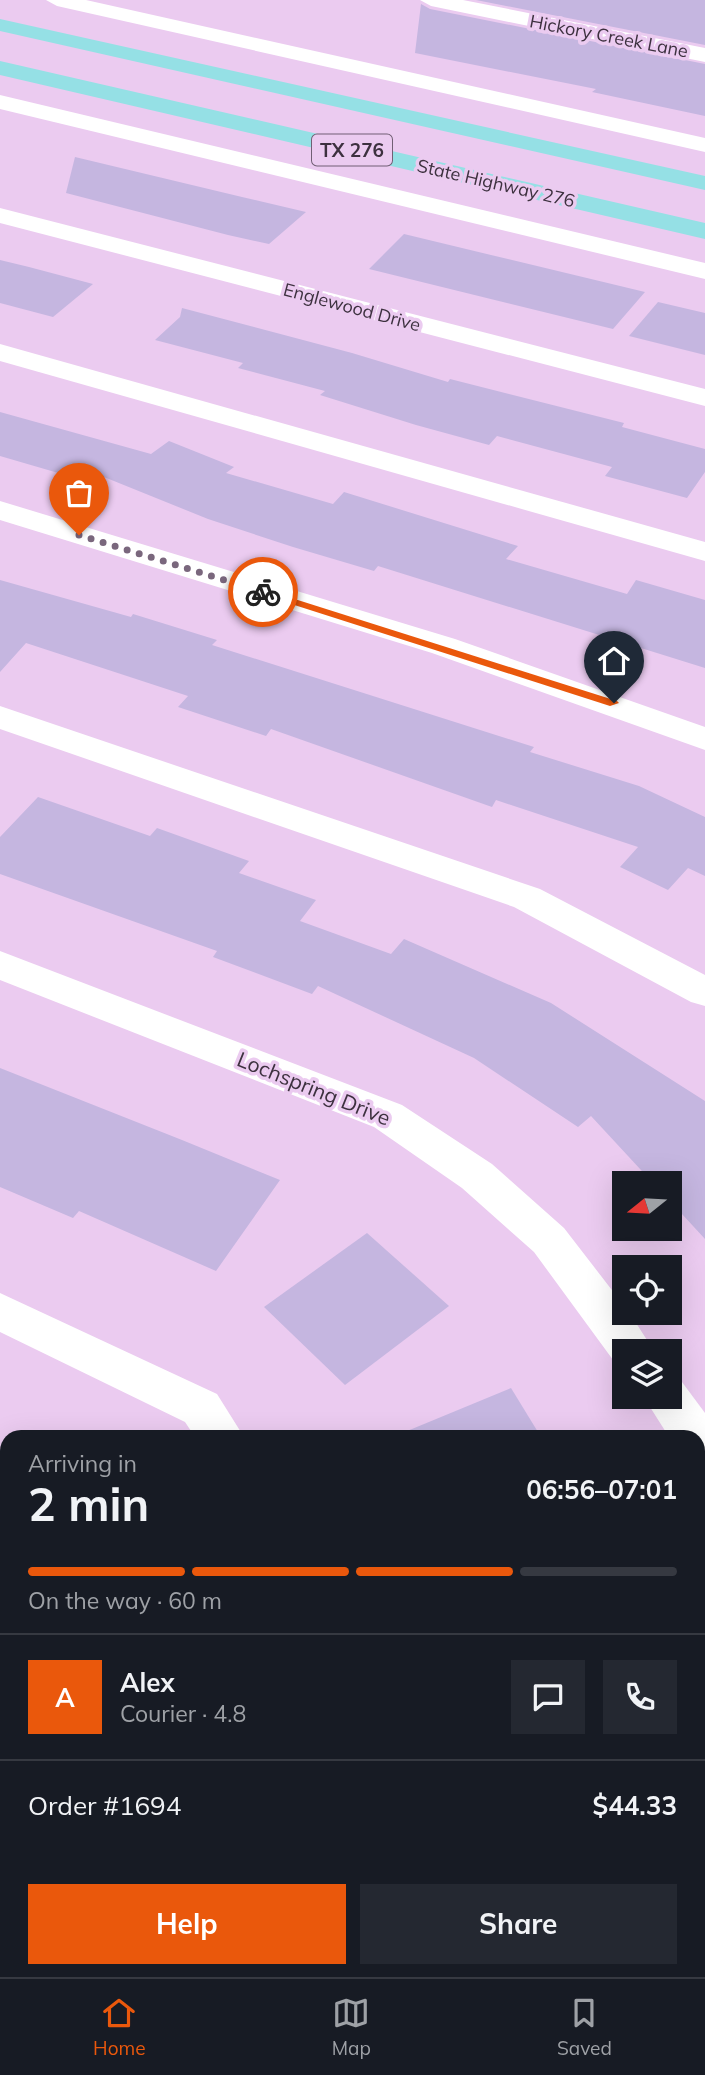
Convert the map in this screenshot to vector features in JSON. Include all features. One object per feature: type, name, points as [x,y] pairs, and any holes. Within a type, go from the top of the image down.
[{"type":"main road","name":"TX 276","points":[[0,25],[705,183]]},
{"type":"main road","name":"State Highway 276","points":[[0,68],[705,231]]},
{"type":"street","points":[[57,0],[705,145]]},
{"type":"street","name":"Hickory Creek Lane","points":[[431,0],[705,55]]},
{"type":"street","points":[[0,102],[705,271]]},
{"type":"street","name":"Englewood Drive","points":[[0,215],[705,398]]},
{"type":"street","points":[[0,352],[705,552]]},
{"type":"street","points":[[0,510],[475,657],[614,703],[705,740]]},
{"type":"street","points":[[0,717],[527,898],[705,992]]},
{"type":"street","name":"Lochspring Drive","points":[[0,965],[388,1115],[477,1176],[549,1240],[623,1339]]},
{"type":"street","points":[[0,1311],[201,1408],[216,1430]]},
{"type":"street","points":[[676,1409],[691,1430]]},
{"type":"building","points":[[476,0],[705,0],[705,45]]},
{"type":"building","points":[[421,4],[430,9],[705,64],[705,116],[592,92],[596,89],[415,53]]},
{"type":"building","points":[[75,157],[306,212],[269,244],[228,235],[66,193]]},
{"type":"building","points":[[404,234],[645,292],[613,329],[369,269]]},
{"type":"building","points":[[0,260],[93,284],[53,317],[0,303]]},
{"type":"building","points":[[658,302],[705,313],[705,355],[629,336]]},
{"type":"building","points":[[182,308],[352,353],[448,382],[450,379],[624,423],[622,427],[705,449],[705,472],[687,498],[605,476],[612,467],[497,436],[489,445],[416,425],[320,395],[325,391],[238,368],[243,363],[155,340],[180,317]]},
{"type":"building","points":[[0,412],[151,454],[169,441],[234,467],[226,473],[333,504],[344,492],[518,546],[506,559],[627,594],[636,580],[705,600],[705,668],[378,566],[374,571],[293,547],[208,519],[104,477],[96,484],[0,456]]},
{"type":"building","points":[[0,580],[131,617],[133,614],[217,640],[212,645],[534,747],[530,752],[639,786],[705,817],[705,876],[688,868],[668,890],[620,867],[638,847],[496,800],[492,807],[271,729],[266,736],[178,707],[188,696],[26,643],[0,672]]},
{"type":"building","points":[[38,797],[150,836],[157,828],[249,861],[239,873],[316,900],[300,921],[391,954],[404,939],[551,1003],[705,1101],[705,1239],[682,1214],[682,1171],[642,1171],[591,1116],[578,1127],[474,1058],[318,986],[312,994],[213,957],[217,951],[0,874],[0,837]]},
{"type":"building","points":[[0,1068],[280,1180],[216,1271],[79,1211],[73,1218],[0,1187]]},
{"type":"building","points":[[367,1233],[449,1306],[345,1385],[264,1307]]},
{"type":"building","points":[[511,1388],[537,1430],[410,1430]]},
{"type":"way so far","points":[[79,535],[263,592]]},
{"type":"route","points":[[263,592],[614,703]]}]
